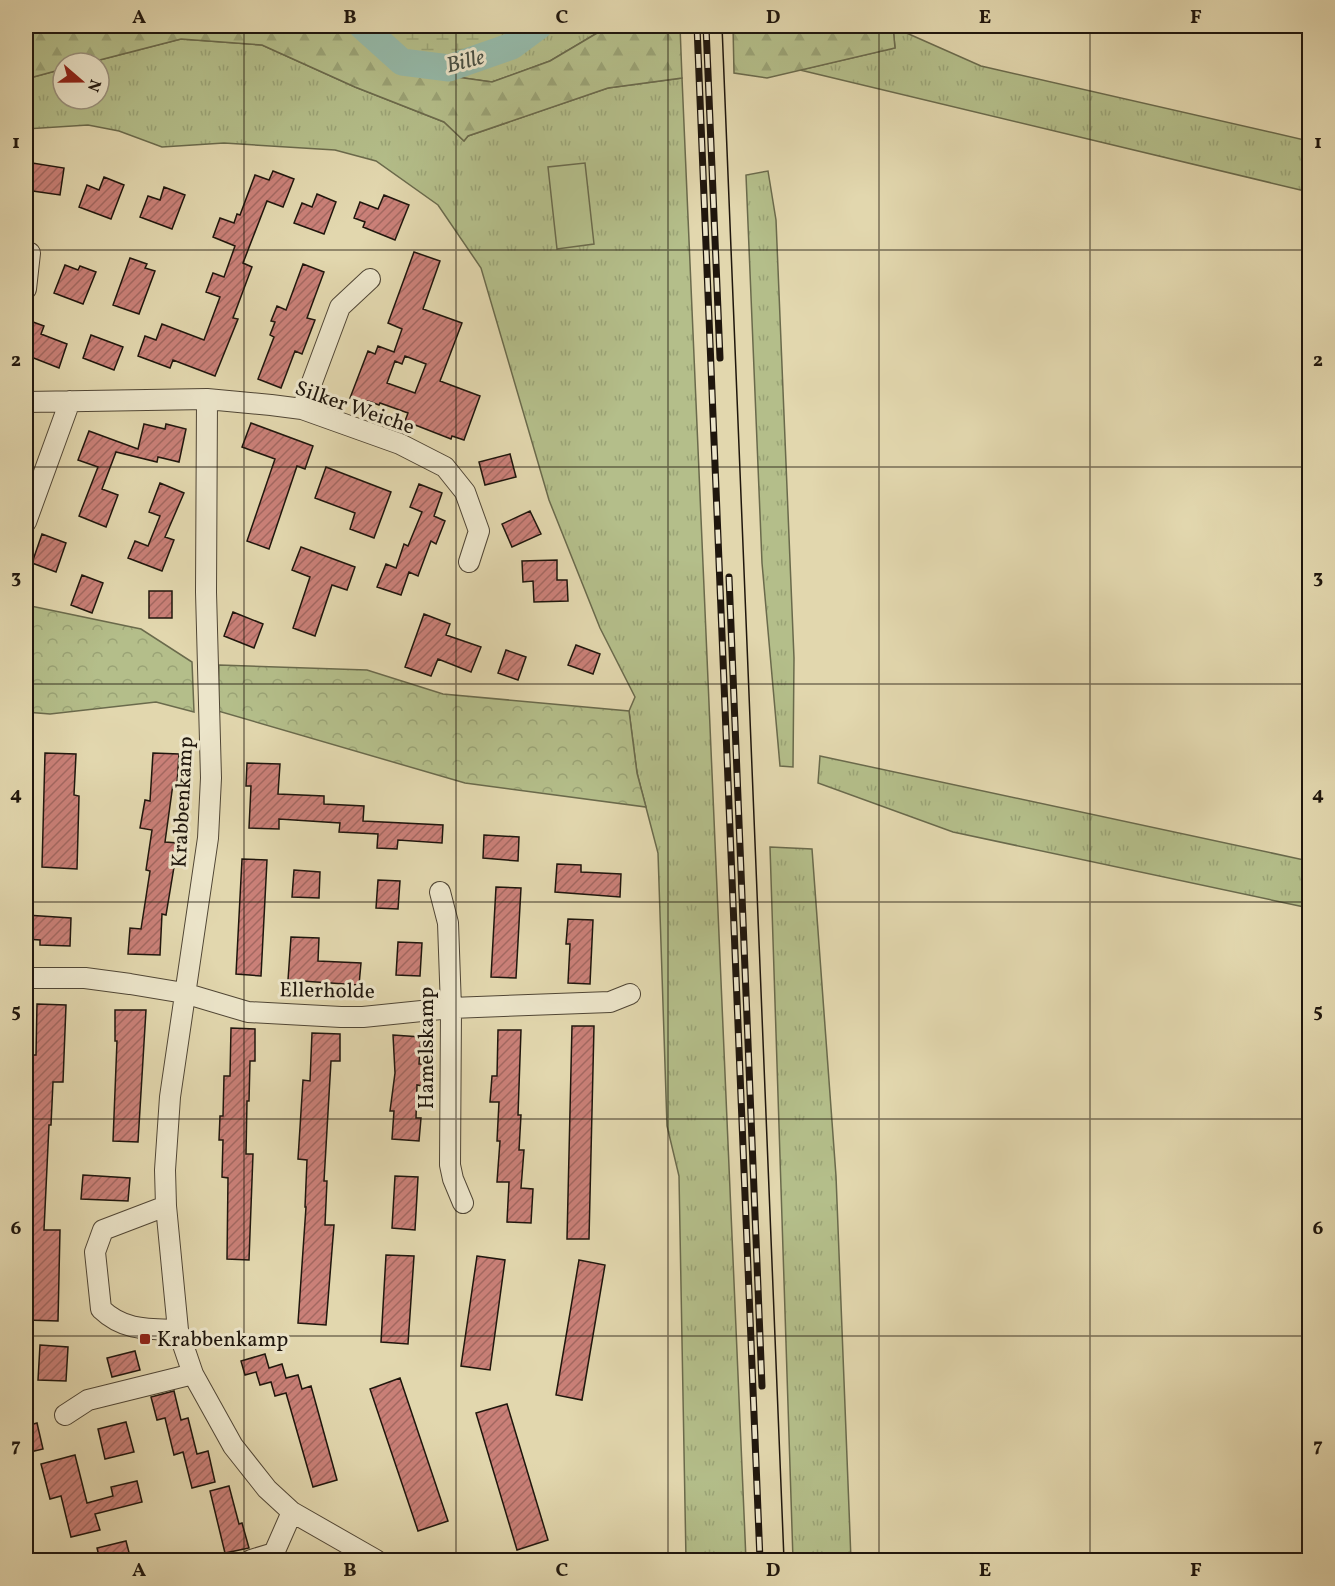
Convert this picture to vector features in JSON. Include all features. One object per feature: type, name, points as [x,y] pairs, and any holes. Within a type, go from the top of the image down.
[{"type":"street","points":[[26,289],[30,253]]},
{"type":"street","points":[[302,409],[340,307],[370,279]]},
{"type":"street","name":"Silker Weiche","points":[[26,402],[207,399],[302,409],[400,444],[445,467],[465,492],[479,531],[469,562]]},
{"type":"street","name":"Krabbenkamp","points":[[207,399],[206,592],[211,778],[207,851],[170,1097],[165,1170],[166,1206],[178,1330],[193,1374],[233,1446],[267,1489],[292,1512],[376,1560]]},
{"type":"street","points":[[26,522],[70,401]]},
{"type":"street","name":"Hamelskamp","points":[[440,892],[448,923],[451,1008],[450,1165],[463,1203]]},
{"type":"street","name":"Ellerholde","points":[[26,978],[85,978],[184,993],[248,1012],[363,1017],[451,1008],[610,1002],[630,994]]},
{"type":"street","points":[[166,1206],[103,1230],[95,1252],[101,1310],[113,1321],[138,1329],[178,1330]]},
{"type":"street","points":[[65,1415],[88,1400],[193,1374]]},
{"type":"street","points":[[251,1560],[274,1553],[292,1512]]},
{"type":"green space","points":[[26,26],[346,26],[393,68],[492,82],[550,61],[609,26],[680,26],[682,78],[608,88],[468,136],[464,141],[444,122],[355,87],[262,45],[181,39],[111,57],[111,51],[51,51],[51,72],[26,79]]},
{"type":"green space","points":[[346,26],[609,26],[550,61],[492,82],[393,68]]},
{"type":"green space","points":[[346,26],[515,26],[504,49],[393,68]]},
{"type":"green space","points":[[733,26],[893,26],[895,48],[767,78],[734,73]]},
{"type":"green space","points":[[893,27],[981,66],[1309,141],[1309,192],[800,70],[895,48]]},
{"type":"green space","points":[[181,39],[262,45],[355,87],[444,122],[464,141],[468,136],[608,88],[682,78],[746,1560],[686,1560],[679,1176],[667,1126],[658,853],[637,773],[629,711],[635,697],[600,628],[549,500],[481,268],[438,205],[376,161],[335,150],[224,143],[162,147],[119,131],[88,125],[26,129],[26,79],[51,72],[51,111],[111,111],[111,57]]},
{"type":"green space","points":[[585,163],[594,244],[557,249],[548,167]]},
{"type":"green space","points":[[768,171],[776,220],[794,658],[793,767],[780,766],[762,563],[746,175]]},
{"type":"green space","points":[[26,605],[141,629],[192,662],[194,712],[156,702],[50,714],[26,712]]},
{"type":"green space","points":[[219,665],[367,670],[443,694],[629,711],[637,773],[646,807],[465,783],[218,711]]},
{"type":"green space","points":[[820,756],[1309,861],[1309,908],[953,832],[818,783]]},
{"type":"green space","points":[[770,847],[812,849],[836,1176],[851,1560],[793,1560]]},
{"type":"building","points":[[26,162],[64,168],[60,195],[26,190]]},
{"type":"building","points":[[273,171],[294,179],[283,207],[267,201],[243,263],[252,267],[233,318],[238,319],[215,376],[173,360],[170,368],[138,356],[145,336],[156,340],[162,324],[204,340],[220,297],[206,292],[213,273],[224,277],[235,246],[213,237],[220,218],[234,223],[237,214],[240,215],[255,175],[269,180]]},
{"type":"building","points":[[104,177],[124,185],[111,219],[79,207],[87,185],[99,190]]},
{"type":"building","points":[[164,187],[185,195],[172,229],[140,217],[148,196],[160,200]]},
{"type":"building","points":[[317,194],[336,202],[324,234],[294,223],[302,203],[312,207]]},
{"type":"building","points":[[384,195],[409,205],[395,240],[363,227],[365,222],[354,218],[360,202],[378,209]]},
{"type":"building","points":[[414,252],[440,261],[423,309],[462,323],[440,381],[480,396],[464,440],[452,436],[451,439],[405,421],[408,413],[380,403],[379,405],[368,401],[366,404],[350,398],[368,351],[375,354],[378,346],[394,352],[402,329],[388,323]],"holes":[[[405,356],[426,364],[415,393],[387,383],[395,361],[402,364]]]},
{"type":"building","points":[[130,258],[147,264],[145,268],[155,271],[139,314],[113,305]]},
{"type":"building","points":[[303,264],[324,272],[307,318],[315,320],[302,354],[295,351],[281,388],[258,379],[274,337],[270,335],[275,322],[271,321],[277,306],[286,310]]},
{"type":"building","points":[[65,265],[78,270],[80,266],[96,272],[83,304],[54,293]]},
{"type":"building","points":[[33,322],[44,326],[41,334],[67,344],[59,368],[26,355],[32,340],[27,338]]},
{"type":"building","points":[[91,335],[123,347],[114,370],[83,358]]},
{"type":"building","points":[[251,423],[313,446],[305,469],[297,466],[269,549],[247,541],[275,459],[242,447]]},
{"type":"building","points":[[144,424],[165,429],[166,424],[186,429],[179,462],[158,457],[157,462],[116,452],[102,489],[118,495],[106,527],[79,516],[98,467],[78,460],[89,431],[138,449]]},
{"type":"building","points":[[510,454],[516,477],[485,485],[479,462]]},
{"type":"building","points":[[326,467],[391,492],[374,538],[350,529],[355,513],[315,498]]},
{"type":"building","points":[[160,483],[184,493],[165,537],[174,540],[162,571],[128,558],[135,541],[148,546],[160,516],[149,512]]},
{"type":"building","points":[[419,484],[442,493],[434,516],[445,521],[436,544],[431,541],[418,576],[409,572],[401,595],[377,587],[386,564],[396,568],[404,544],[408,546],[422,512],[410,507]]},
{"type":"building","points":[[530,511],[541,534],[512,547],[502,524]]},
{"type":"building","points":[[42,534],[66,543],[56,572],[32,563]]},
{"type":"building","points":[[301,547],[355,567],[347,590],[332,585],[315,636],[293,628],[310,577],[292,570]]},
{"type":"building","points":[[557,560],[557,580],[567,580],[568,601],[534,602],[533,581],[523,582],[522,561]]},
{"type":"building","points":[[82,575],[103,583],[92,613],[71,605]]},
{"type":"building","points":[[149,591],[172,591],[172,618],[149,618]]},
{"type":"building","points":[[233,612],[263,624],[254,648],[224,636]]},
{"type":"building","points":[[424,614],[450,624],[446,635],[481,647],[471,672],[438,659],[431,676],[405,667]]},
{"type":"building","points":[[576,645],[600,654],[593,674],[568,665]]},
{"type":"building","points":[[506,650],[526,657],[518,680],[498,673]]},
{"type":"building","points":[[45,753],[76,754],[74,795],[79,796],[77,869],[42,867]]},
{"type":"building","points":[[153,753],[179,754],[177,784],[173,784],[165,842],[178,843],[166,915],[162,914],[160,955],[128,954],[130,928],[141,929],[150,871],[146,870],[152,830],[140,828],[145,800],[150,801]]},
{"type":"building","points":[[247,763],[280,764],[278,794],[324,796],[324,804],[364,806],[363,821],[443,825],[442,843],[398,840],[397,849],[377,848],[378,834],[339,832],[340,823],[279,819],[279,829],[249,828],[251,786],[246,786]]},
{"type":"building","points":[[484,835],[519,837],[518,861],[483,858]]},
{"type":"building","points":[[242,859],[267,860],[261,976],[236,974]]},
{"type":"building","points":[[557,864],[581,865],[581,872],[621,874],[620,897],[555,892]]},
{"type":"building","points":[[294,870],[320,872],[319,898],[292,897]]},
{"type":"building","points":[[378,880],[400,881],[398,909],[376,908]]},
{"type":"building","points":[[496,887],[521,888],[516,978],[491,977]]},
{"type":"building","points":[[26,915],[71,918],[70,946],[40,945],[40,940],[26,939]]},
{"type":"building","points":[[568,919],[593,920],[590,984],[568,983],[570,944],[566,944]]},
{"type":"building","points":[[291,937],[319,938],[318,961],[361,963],[359,985],[288,980]]},
{"type":"building","points":[[398,942],[422,943],[420,976],[396,975]]},
{"type":"building","points":[[37,1004],[66,1005],[63,1082],[53,1082],[44,1230],[60,1230],[58,1321],[26,1320],[26,1282],[29,1282],[32,1214],[26,1214],[26,1139],[29,1097],[32,1098],[33,1055],[36,1055]]},
{"type":"building","points":[[115,1010],[146,1010],[138,1142],[113,1141],[117,1041],[115,1041]]},
{"type":"building","points":[[572,1026],[594,1026],[589,1239],[567,1239]]},
{"type":"building","points":[[231,1028],[255,1029],[255,1061],[250,1061],[249,1101],[247,1101],[246,1154],[253,1154],[249,1260],[227,1259],[228,1178],[222,1177],[223,1140],[219,1140],[220,1116],[223,1116],[224,1076],[230,1076]]},
{"type":"building","points":[[498,1030],[521,1030],[519,1150],[524,1150],[521,1188],[533,1189],[531,1223],[507,1222],[509,1182],[497,1182],[500,1141],[497,1141],[499,1102],[490,1102],[492,1076],[497,1076]]},
{"type":"building","points":[[312,1033],[340,1034],[340,1061],[331,1061],[324,1181],[327,1181],[325,1225],[334,1225],[326,1325],[298,1323],[307,1160],[298,1159],[303,1080],[310,1081]]},
{"type":"building","points":[[393,1035],[421,1037],[419,1064],[423,1064],[423,1086],[417,1085],[416,1118],[421,1118],[419,1141],[392,1139],[394,1111],[390,1111],[395,1073]]},
{"type":"building","points":[[83,1175],[130,1178],[128,1201],[81,1199]]},
{"type":"building","points":[[395,1176],[418,1177],[415,1230],[392,1228]]},
{"type":"building","points":[[386,1255],[414,1256],[408,1344],[381,1342]]},
{"type":"building","points":[[477,1256],[505,1260],[490,1370],[461,1366]]},
{"type":"building","points":[[579,1260],[605,1265],[582,1400],[556,1395]]},
{"type":"building","points":[[40,1345],[68,1347],[66,1381],[38,1380]]},
{"type":"building","points":[[135,1351],[140,1370],[112,1377],[107,1358]]},
{"type":"building","points":[[265,1354],[269,1368],[282,1364],[286,1378],[298,1375],[302,1389],[311,1386],[337,1480],[313,1487],[286,1393],[275,1396],[271,1382],[260,1385],[256,1372],[245,1375],[241,1361]]},
{"type":"building","points":[[400,1378],[448,1521],[418,1531],[370,1389]]},
{"type":"building","points":[[174,1391],[181,1420],[188,1418],[197,1454],[208,1451],[215,1482],[192,1488],[183,1452],[174,1455],[165,1418],[157,1420],[151,1397]]},
{"type":"building","points":[[507,1404],[548,1540],[517,1550],[476,1413]]},
{"type":"building","points":[[126,1422],[134,1452],[105,1459],[98,1429]]},
{"type":"building","points":[[37,1423],[43,1449],[26,1453],[26,1426]]},
{"type":"building","points":[[75,1455],[87,1503],[113,1496],[111,1487],[137,1481],[142,1502],[95,1514],[100,1530],[71,1537],[61,1496],[50,1499],[41,1464]]},
{"type":"building","points":[[229,1486],[239,1524],[242,1523],[249,1548],[225,1553],[210,1491]]},
{"type":"building","points":[[126,1541],[131,1560],[100,1560],[97,1548]]},
{"type":"waterway","name":"Bille","points":[[362,26],[402,62],[449,68],[512,46],[539,26]]},
{"type":"tram line","points":[[722,26],[784,1560]]},
{"type":"railway","points":[[697,26],[760,1560]]},
{"type":"railway","points":[[706,26],[720,358]]},
{"type":"railway","points":[[729,577],[762,1386]]},
{"type":"place","name":"Krabbenkamp","points":[[145,1339]]}]
